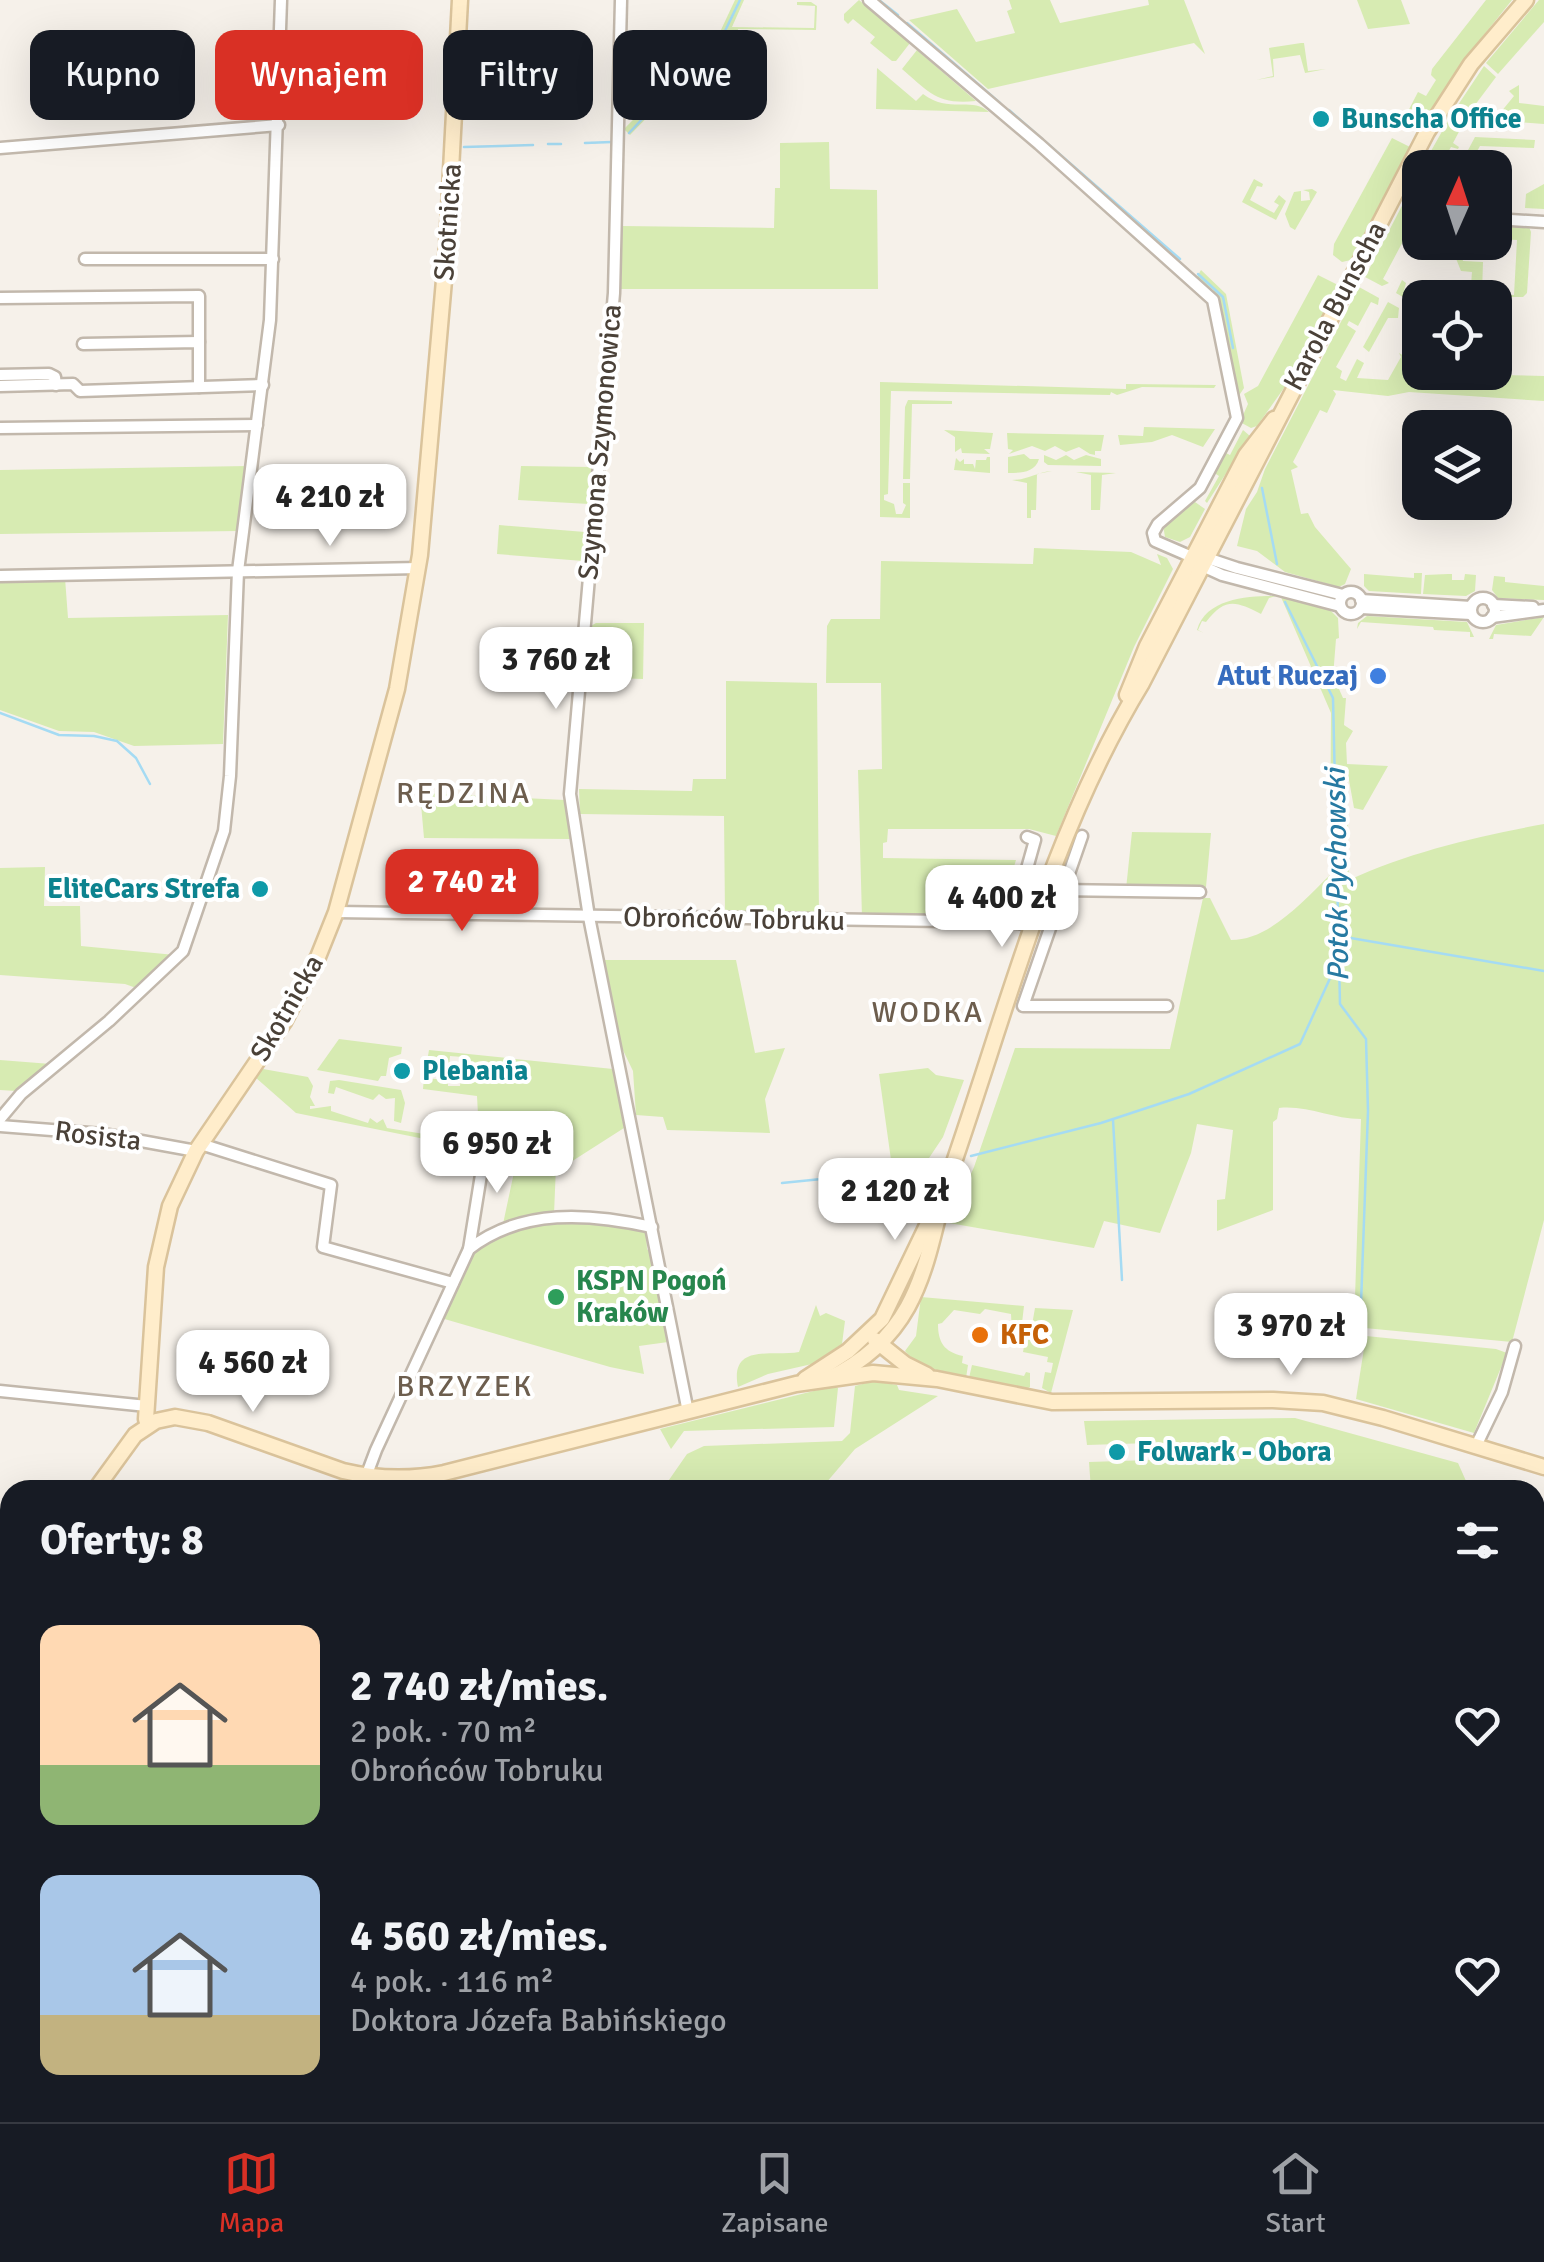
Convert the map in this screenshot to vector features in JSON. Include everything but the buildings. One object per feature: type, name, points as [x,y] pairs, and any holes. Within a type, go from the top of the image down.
[{"type":"main road","name":"Skotnicka","points":[[151,1415],[155,1278],[170,1206],[200,1145],[298,1000],[336,912],[397,689],[419,568],[447,246],[460,0]]},
{"type":"main road","name":"Karola Bunscha","points":[[828,1378],[874,1343],[945,1188],[1047,887],[1146,646],[1201,560],[1246,455],[1278,415],[1434,119],[1471,64],[1526,0]]},
{"type":"main road","points":[[874,1343],[886,1366],[900,1374]]},
{"type":"main road","points":[[874,1343],[937,1380]]},
{"type":"main road","points":[[796,1384],[874,1343]]},
{"type":"main road","points":[[394,1480],[444,1473],[796,1384],[873,1373],[900,1374],[1052,1402],[1323,1403],[1544,1467]]},
{"type":"main road","points":[[102,1480],[151,1415],[188,1418],[351,1480]]},
{"type":"street","points":[[0,1123],[21,1094],[109,1021],[183,951],[226,820],[238,571],[263,385],[273,258],[282,0]]},
{"type":"street","name":"Szymona Szymonowica","points":[[622,0],[614,293],[570,787],[590,917],[688,1412]]},
{"type":"street","points":[[869,0],[1213,300],[1237,418],[1200,488],[1186,504],[1161,521],[1153,535],[1159,545],[1201,560],[1222,575],[1341,600],[1353,592],[1361,604]]},
{"type":"street","points":[[0,148],[279,124]]},
{"type":"street","points":[[1512,220],[1544,222]]},
{"type":"street","points":[[86,260],[273,258]]},
{"type":"street","points":[[0,298],[199,296],[199,387]]},
{"type":"street","points":[[84,344],[199,342]]},
{"type":"street","points":[[0,375],[49,374],[55,377],[56,384]]},
{"type":"street","points":[[0,386],[73,384],[80,392],[263,385]]},
{"type":"street","points":[[0,428],[258,425]]},
{"type":"street","points":[[0,576],[419,568]]},
{"type":"street","points":[[1471,610],[1480,599],[1488,600],[1493,611]]},
{"type":"street","points":[[1341,600],[1349,614],[1361,604],[1471,610]]},
{"type":"street","points":[[1471,610],[1478,622],[1493,611],[1544,609]]},
{"type":"street","points":[[1082,836],[1023,1006],[1167,1006]]},
{"type":"street","points":[[1012,922],[1034,840],[1027,837]]},
{"type":"street","points":[[1047,887],[1200,892]]},
{"type":"street","name":"Obrońców Tobruku","points":[[336,912],[1012,922],[1034,926]]},
{"type":"street","name":"Rosista","points":[[0,1123],[207,1146],[331,1185],[323,1247],[453,1283]]},
{"type":"street","points":[[366,1480],[407,1379],[469,1248],[486,1144]]},
{"type":"street","points":[[469,1248],[521,1221],[601,1216],[652,1227]]},
{"type":"street","points":[[1476,1446],[1502,1392],[1515,1346]]},
{"type":"street","points":[[0,1391],[151,1415]]},
{"type":"green space","points":[[735,0],[744,0],[732,27],[814,28],[815,6],[797,2],[817,6],[816,30],[721,30]]},
{"type":"green space","points":[[859,0],[910,43],[896,61],[870,43],[875,37],[853,19],[848,24],[844,20],[844,14]]},
{"type":"green space","points":[[1009,0],[1050,0],[1060,23],[1149,5],[1148,0],[1184,0],[1205,54],[1194,43],[988,89],[909,20],[957,9],[976,42],[1015,33],[1007,11],[1012,9]]},
{"type":"green space","points":[[1357,0],[1401,0],[1410,24],[1368,29]]},
{"type":"green space","points":[[1486,0],[1512,0],[1463,61],[1418,131],[1405,126],[1403,121],[1418,92],[1426,96],[1436,80],[1432,69]]},
{"type":"green space","points":[[1539,0],[1544,0],[1544,22],[1498,74],[1486,63]]},
{"type":"green space","points":[[1304,43],[1308,71],[1326,69],[1305,73],[1300,55],[1273,59],[1274,77],[1256,80],[1273,76],[1269,48]]},
{"type":"green space","points":[[917,50],[976,101],[943,99],[919,84],[902,69]]},
{"type":"green space","points":[[1484,66],[1496,77],[1472,109],[1484,117],[1496,118],[1514,96],[1509,91],[1519,85],[1519,103],[1544,106],[1544,124],[1465,118],[1461,124],[1450,117]]},
{"type":"green space","points":[[877,68],[916,101],[923,94],[942,103],[975,105],[989,112],[876,109]]},
{"type":"green space","points":[[1449,119],[1462,126],[1453,143],[1458,149],[1432,150]]},
{"type":"green space","points":[[633,120],[645,120],[630,135],[624,129]]},
{"type":"green space","points":[[1475,137],[1535,140],[1534,148],[1480,146],[1478,150],[1468,150]]},
{"type":"green space","points":[[1392,138],[1410,147],[1402,150],[1402,162],[1351,260],[1342,262],[1333,255],[1334,244]]},
{"type":"green space","points":[[829,142],[830,189],[877,190],[878,289],[621,289],[622,226],[774,228],[775,188],[780,188],[780,143]]},
{"type":"green space","points":[[1254,179],[1263,184],[1257,186],[1250,200],[1274,213],[1279,195],[1286,201],[1276,220],[1242,202]]},
{"type":"green space","points":[[1544,184],[1544,209],[1525,208],[1526,194]]},
{"type":"green space","points":[[1303,190],[1317,192],[1295,230],[1285,214],[1294,192],[1301,191],[1301,201],[1310,200],[1309,192]]},
{"type":"green space","points":[[1402,206],[1402,243],[1383,279],[1389,283],[1382,286],[1365,277]]},
{"type":"green space","points":[[1512,226],[1529,227],[1527,293],[1523,297],[1512,297],[1517,240],[1512,240]]},
{"type":"green space","points":[[1457,260],[1463,261],[1483,262],[1482,280],[1471,280],[1472,272],[1461,271]]},
{"type":"green space","points":[[1201,270],[1226,294],[1244,388],[1238,397],[1219,301],[1213,290],[1197,277]]},
{"type":"green space","points":[[1318,275],[1338,285],[1284,388],[1257,426],[1251,428],[1240,422],[1248,404],[1244,394],[1258,386]]},
{"type":"green space","points":[[1359,287],[1379,298],[1378,305],[1371,302],[1358,326],[1349,321],[1347,325],[1356,331],[1336,367],[1342,371],[1340,378],[1346,381],[1357,359],[1364,363],[1357,378],[1388,380],[1401,357],[1399,353],[1402,355],[1402,390],[1512,390],[1512,375],[1544,376],[1544,401],[1409,392],[1388,396],[1333,390],[1336,394],[1327,413],[1320,410],[1293,462],[1298,467],[1291,470],[1301,514],[1308,513],[1351,569],[1345,584],[1339,587],[1285,572],[1257,551],[1237,546],[1246,509]]},
{"type":"green space","points":[[1388,302],[1399,308],[1398,318],[1388,318],[1369,352],[1363,347]]},
{"type":"green space","points":[[880,382],[1126,389],[1126,384],[1216,385],[1142,387],[1117,395],[891,391],[888,494],[884,500],[894,504],[896,514],[902,514],[906,505],[903,483],[910,483],[910,518],[880,517]]},
{"type":"green space","points":[[908,400],[952,404],[912,404],[910,479],[903,479],[905,407]]},
{"type":"green space","points":[[1144,427],[1215,429],[1203,447],[1172,435],[1152,442],[1120,445],[1118,435],[1143,436]]},
{"type":"green space","points":[[944,430],[993,433],[990,449],[984,449],[990,454],[962,453],[961,448],[955,452],[955,437]]},
{"type":"green space","points":[[1243,430],[1250,436],[1207,503],[1219,476],[1213,472],[1224,452],[1230,455]]},
{"type":"green space","points":[[1007,433],[1104,435],[1101,451],[1095,451],[1095,455],[1079,447],[1066,452],[1055,446],[1045,451],[1032,446],[1009,454],[1013,450],[1008,449]]},
{"type":"green space","points":[[1024,454],[1039,459],[1034,467],[1008,473],[1008,457]]},
{"type":"green space","points":[[1044,455],[1056,460],[1066,455],[1074,460],[1086,455],[1101,459],[1101,466],[1048,465]]},
{"type":"green space","points":[[987,457],[990,473],[954,470],[956,458],[973,464],[975,469],[976,460]]},
{"type":"green space","points":[[248,466],[239,531],[0,534],[0,470]]},
{"type":"green space","points":[[521,466],[592,467],[589,504],[518,500]]},
{"type":"green space","points":[[1076,472],[1116,473],[1102,475],[1100,510],[1091,510],[1091,475]]},
{"type":"green space","points":[[1037,474],[1036,510],[1031,510],[1031,518],[1027,518],[1027,483],[1012,480]]},
{"type":"green space","points":[[1195,502],[1205,509],[1190,537],[1180,542],[1165,537],[1163,525]]},
{"type":"green space","points":[[499,525],[585,532],[583,561],[497,554]]},
{"type":"green space","points":[[1034,548],[1131,552],[1161,565],[1157,554],[1167,558],[1173,569],[1134,647],[1056,836],[1029,829],[888,829],[883,858],[1016,860],[998,920],[862,918],[858,770],[882,769],[881,683],[826,683],[827,626],[831,619],[880,619],[881,561],[1033,564]]},
{"type":"green space","points":[[1414,573],[1422,573],[1421,594],[1369,591],[1364,586],[1364,574],[1414,578]]},
{"type":"green space","points":[[1452,574],[1452,580],[1464,580],[1465,574],[1476,575],[1475,591],[1466,596],[1423,594],[1425,575]]},
{"type":"green space","points":[[1494,576],[1505,577],[1505,582],[1544,586],[1544,600],[1498,598],[1492,590]]},
{"type":"green space","points":[[65,578],[68,618],[228,615],[223,744],[134,746],[94,732],[59,731],[0,710],[0,579]]},
{"type":"green space","points":[[1276,596],[1269,598],[1261,614],[1238,604],[1225,605],[1206,622],[1202,621],[1198,630],[1204,633],[1197,630],[1202,619],[1209,611],[1219,605],[1241,598]]},
{"type":"green space","points":[[1281,597],[1328,608],[1338,618],[1333,677],[1340,678],[1340,683],[1335,680],[1346,698],[1344,725],[1353,731],[1346,743],[1347,764],[1388,766],[1363,810],[1354,808],[1347,769],[1349,880],[1445,846],[1544,824],[1544,1220],[1512,1342],[1354,1327],[1361,1119],[1279,1108],[1273,1122],[1273,1210],[1217,1231],[1217,1200],[1225,1199],[1233,1130],[1197,1124],[1191,1153],[1160,1233],[1104,1221],[1094,1248],[949,1223],[974,1167],[1015,1048],[1170,1049],[1203,898],[1210,898],[1231,940],[1245,938],[1273,926],[1330,875],[1331,713]]},
{"type":"green space","points":[[1367,616],[1467,622],[1474,637],[1470,637],[1470,632],[1433,627],[1361,622],[1357,629],[1358,623]]},
{"type":"green space","points":[[1544,617],[1531,636],[1494,634],[1489,639],[1496,625]]},
{"type":"green space","points":[[596,623],[644,623],[643,679],[585,677],[589,627]]},
{"type":"green space","points":[[726,681],[817,683],[819,917],[725,915],[724,816],[580,814],[579,789],[692,791],[693,779],[726,779]]},
{"type":"green space","points":[[420,793],[565,800],[570,839],[424,838]]},
{"type":"green space","points":[[1132,832],[1211,833],[1206,887],[1126,889]]},
{"type":"green space","points":[[45,867],[44,906],[80,906],[81,946],[175,955],[139,989],[125,984],[0,975],[0,868]]},
{"type":"green space","points":[[603,960],[736,960],[755,1053],[785,1048],[765,1099],[770,1133],[667,1130],[663,1117],[636,1115],[633,1071],[620,1044]]},
{"type":"green space","points":[[339,1039],[402,1047],[401,1054],[389,1058],[386,1076],[378,1081],[317,1070]]},
{"type":"green space","points":[[429,1050],[613,1069],[624,1128],[563,1167],[556,1166],[554,1214],[503,1224],[517,1158],[488,1152],[490,1134],[479,1133],[477,1096],[423,1089],[424,1078],[448,1080],[448,1086],[460,1086],[463,1057],[450,1056],[448,1076],[425,1073]]},
{"type":"green space","points":[[0,1060],[51,1064],[16,1091],[0,1090]]},
{"type":"green space","points":[[928,1068],[936,1075],[964,1080],[943,1137],[925,1164],[892,1167],[879,1074]]},
{"type":"green space","points":[[263,1069],[308,1077],[315,1106],[310,1109],[331,1106],[331,1111],[368,1123],[370,1118],[377,1123],[383,1119],[387,1128],[474,1142],[474,1149],[296,1113],[255,1077]]},
{"type":"green space","points":[[330,1081],[401,1090],[405,1103],[401,1123],[394,1121],[395,1098],[386,1099],[379,1094],[373,1100],[336,1087],[334,1094],[328,1093]]},
{"type":"green space","name":"KSPN Pogoń Kraków","points":[[598,1219],[646,1230],[668,1342],[639,1346],[644,1374],[441,1318],[475,1248],[523,1225]]},
{"type":"green space","points":[[921,1297],[1024,1306],[1022,1323],[1032,1325],[1035,1308],[1073,1310],[1051,1393],[1042,1388],[1045,1372],[1051,1373],[1053,1363],[1047,1362],[1048,1357],[1023,1352],[1025,1341],[1012,1334],[1011,1314],[985,1309],[980,1314],[954,1310],[938,1324],[943,1345],[963,1356],[962,1363],[968,1365],[966,1378],[932,1369],[910,1357],[905,1351],[916,1336]]},
{"type":"green space","points":[[816,1305],[820,1316],[826,1313],[845,1321],[842,1344],[812,1364],[768,1374],[738,1387],[740,1363],[747,1357],[799,1352]]},
{"type":"green space","points":[[1366,1336],[1507,1353],[1474,1433],[1356,1399]]},
{"type":"green space","points":[[972,1365],[1024,1376],[1030,1373],[1030,1387],[1025,1390],[969,1378]]},
{"type":"green space","points":[[874,1381],[897,1385],[899,1390],[938,1396],[855,1449],[829,1480],[669,1480],[687,1454],[704,1446],[842,1441],[850,1433],[855,1386]]},
{"type":"green space","points":[[838,1388],[834,1427],[684,1431],[671,1449],[660,1429]]},
{"type":"green space","points":[[1295,1418],[1458,1463],[1466,1480],[1090,1480],[1089,1462],[1151,1460],[1151,1443],[1087,1445],[1084,1421]]},
{"type":"waterway","points":[[629,133],[725,31],[740,0]]},
{"type":"waterway","name":"Potok Pychowski","points":[[879,0],[898,15]]},
{"type":"waterway","name":"Potok Pychowski","points":[[907,23],[1000,103]]},
{"type":"waterway","name":"Potok Pychowski","points":[[1009,110],[1180,259]]},
{"type":"waterway","points":[[585,143],[612,142]]},
{"type":"waterway","points":[[548,144],[561,144]]},
{"type":"waterway","points":[[464,147],[533,145]]},
{"type":"waterway","name":"Potok Pychowski","points":[[1198,274],[1223,297],[1233,348]]},
{"type":"waterway","name":"Potok Pychowski","points":[[1262,488],[1277,564]]},
{"type":"waterway","name":"Potok Pychowski","points":[[1285,602],[1333,698],[1340,1004],[1366,1039],[1368,1111],[1360,1331]]},
{"type":"waterway","points":[[0,713],[59,735],[117,741],[136,758],[150,784]]},
{"type":"waterway","points":[[1339,936],[1544,971]]},
{"type":"waterway","points":[[971,1156],[1101,1123],[1189,1094],[1300,1044],[1337,963]]},
{"type":"waterway","points":[[1113,1120],[1122,1280]]},
{"type":"waterway","points":[[782,1183],[910,1170],[937,1163]]},
{"type":"place","name":"Bunscha Office","points":[[1321,119]]},
{"type":"place","name":"Atut Ruczaj","points":[[1378,676]]},
{"type":"place","name":"EliteCars Strefa","points":[[260,889]]},
{"type":"place","name":"Plebania","points":[[402,1071]]},
{"type":"place","name":"KSPN Pogoń Kraków","points":[[556,1297]]},
{"type":"place","name":"KFC","points":[[980,1335]]},
{"type":"place","name":"Folwark - Obora","points":[[1117,1452]]},
{"type":"district","name":"RĘDZINA","points":[[464,793]]},
{"type":"district","name":"WODKA","points":[[928,1012]]},
{"type":"district","name":"BRZYZEK","points":[[465,1386]]}]
